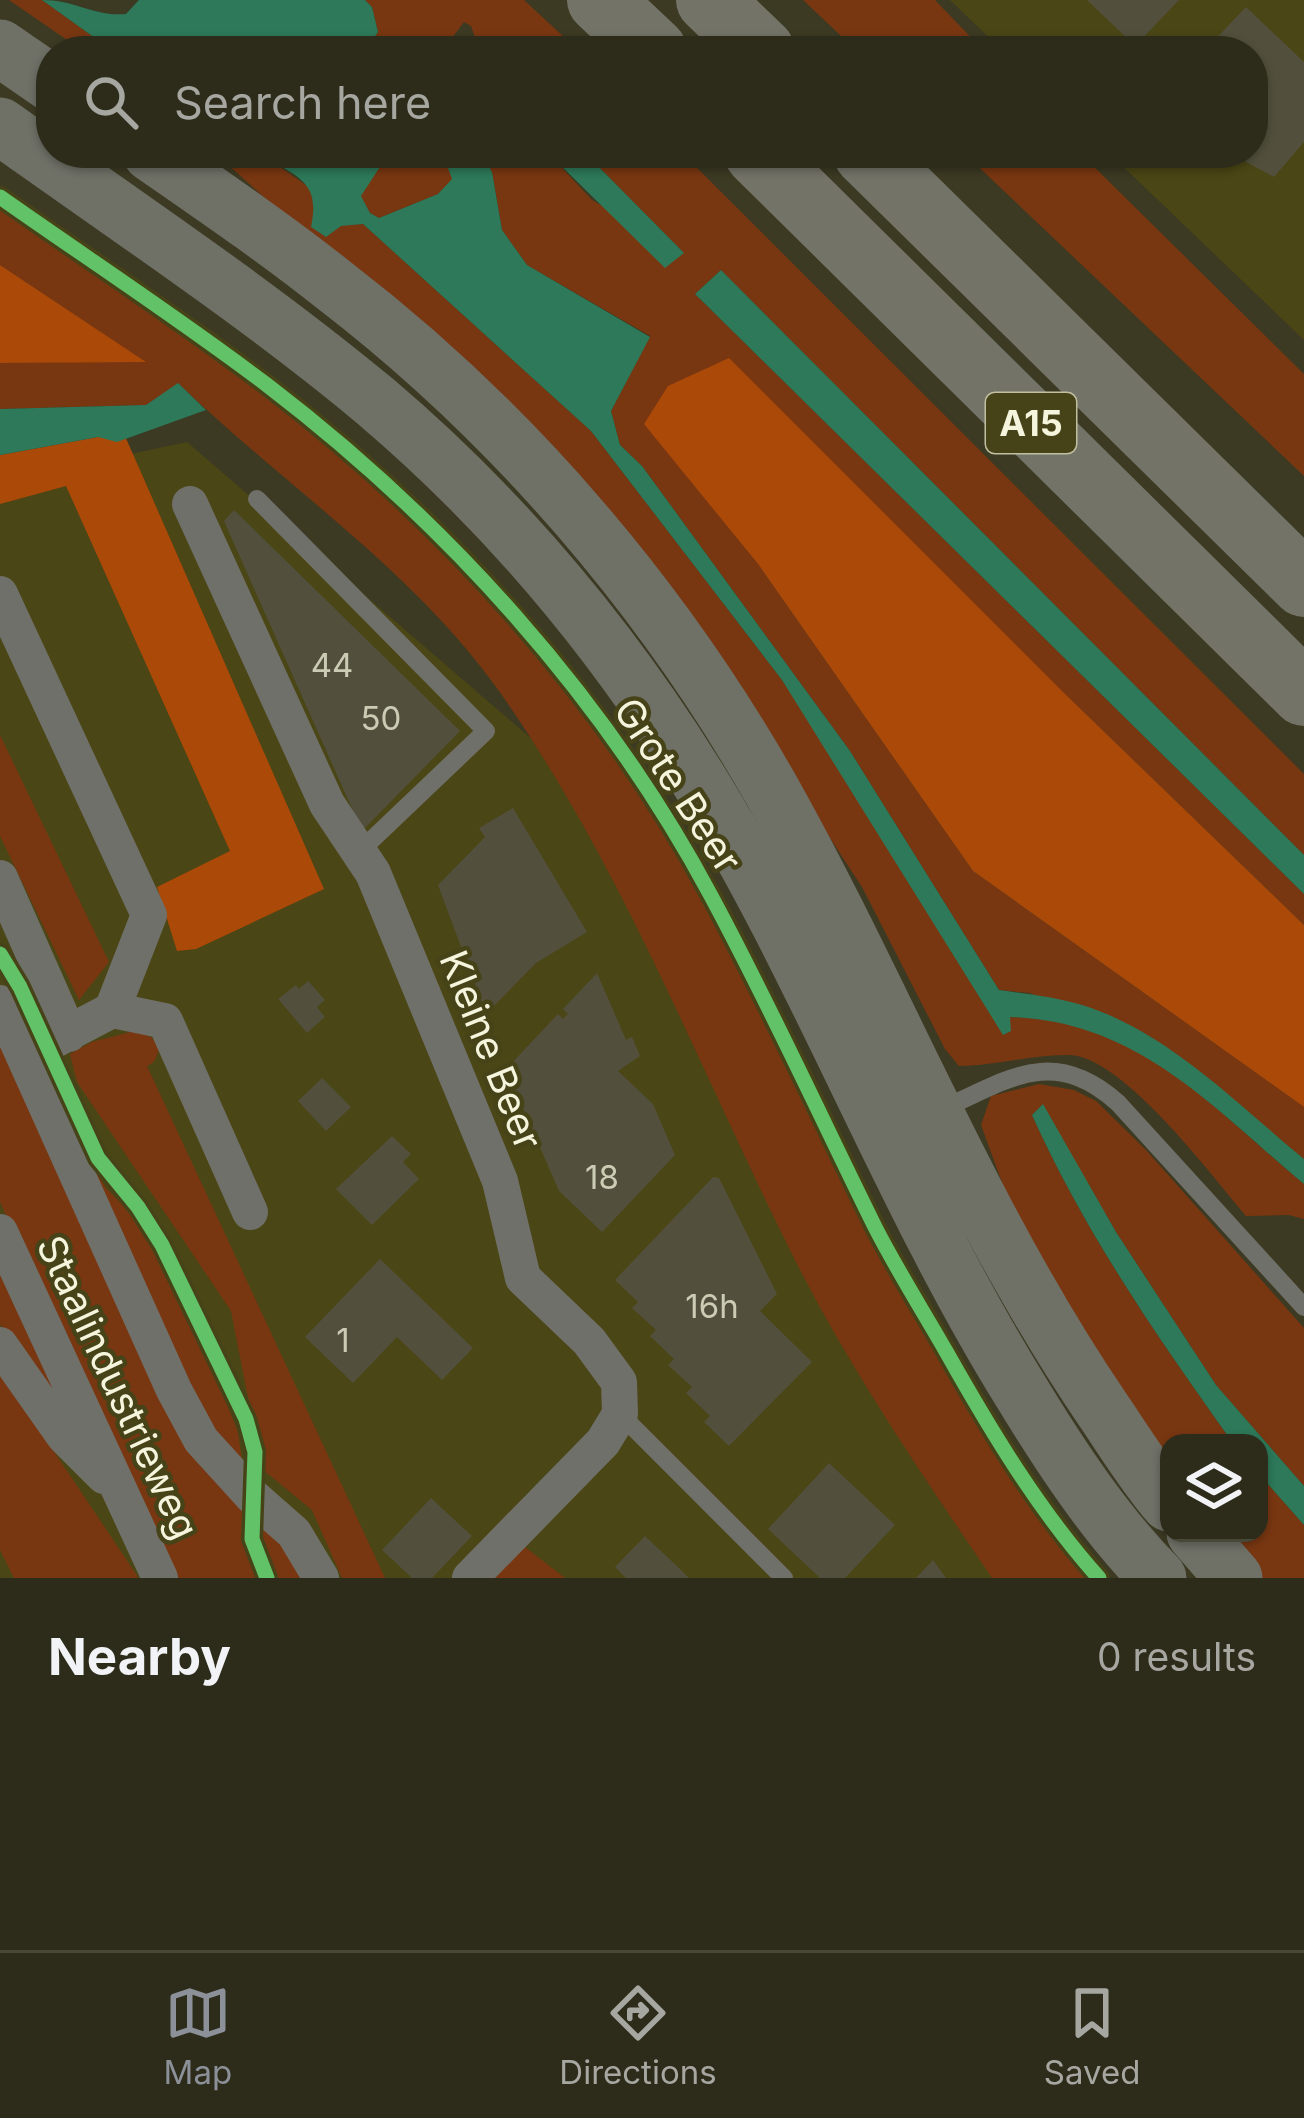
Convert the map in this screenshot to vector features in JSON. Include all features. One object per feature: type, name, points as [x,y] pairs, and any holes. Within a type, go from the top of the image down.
[{"type":"highway","points":[[600,0],[638,36]]},
{"type":"highway","points":[[709,0],[746,36]]},
{"type":"highway","name":"A15","points":[[772,168],[1304,693]]},
{"type":"highway","name":"A15","points":[[881,168],[1298,575]]},
{"type":"main road","points":[[0,47],[36,72]]},
{"type":"main road","name":"Grote Beer","points":[[0,126],[36,152]]},
{"type":"main road","name":"Grote Beer","points":[[59,168],[278,325],[377,404],[530,551],[608,648],[695,775],[764,897],[942,1257],[987,1337],[1090,1497],[1157,1578]]},
{"type":"main road","name":"Grote Beer","points":[[172,168],[336,286],[417,355],[494,425],[629,578],[726,714],[773,793],[997,1238],[1077,1371],[1160,1490]]},
{"type":"main road","points":[[1203,1542],[1234,1578]]},
{"type":"street","name":"Kleine Beer","points":[[190,504],[327,804],[373,873],[500,1181],[523,1278],[589,1341],[619,1382],[620,1414]]},
{"type":"street","points":[[0,594],[149,915],[112,1010],[47,1044],[28,1063]]},
{"type":"street","points":[[0,878],[69,1034]]},
{"type":"street","points":[[0,1003],[174,1390],[201,1440],[294,1533],[322,1578]]},
{"type":"street","points":[[112,1010],[165,1021],[250,1212]]},
{"type":"street","name":"Staalindustrieweg","points":[[0,1232],[160,1578]]},
{"type":"street","points":[[0,1345],[64,1436],[124,1496]]},
{"type":"street","points":[[470,1578],[603,1442],[620,1414]]},
{"type":"lane","points":[[257,499],[486,731],[359,852]]},
{"type":"lane","points":[[934,1113],[1021,1073],[1048,1069],[1096,1083],[1304,1307]]},
{"type":"lane","points":[[620,1414],[784,1578]]},
{"type":"shaded area","points":[[9,0],[42,0],[92,36],[61,36]]},
{"type":"shaded area","points":[[42,0],[126,14],[139,0],[365,0],[372,7],[378,32],[375,36],[92,36]]},
{"type":"shaded area","points":[[365,0],[524,0],[563,36],[475,36],[464,22],[453,36],[375,36],[372,7]]},
{"type":"shaded area","points":[[803,0],[935,0],[970,36],[841,36]]},
{"type":"shaded area","points":[[950,0],[1304,0],[1304,340],[1125,168],[1268,168],[1268,36],[987,36]]},
{"type":"shaded area","points":[[232,168],[281,168],[313,190],[317,201],[312,227],[363,224],[591,431],[782,680],[1009,1017],[1085,1027],[1151,1058],[1304,1184],[1304,1219],[1246,1216],[1140,1096],[1091,1061],[1056,1055],[959,1066],[945,1049],[862,887],[807,803],[331,258]]},
{"type":"shaded area","points":[[284,168],[379,168],[361,196],[370,213],[379,218],[438,194],[452,179],[448,168],[490,168],[502,230],[527,265],[650,337],[611,411],[620,445],[642,466],[850,751],[999,990],[1082,1005],[1143,1032],[1200,1071],[1304,1159],[1304,1184],[1204,1098],[1135,1051],[1056,1022],[1010,1017],[1011,1031],[1003,1035],[782,680],[591,431],[363,224],[341,226],[326,237],[311,227],[309,189]]},
{"type":"shaded area","points":[[379,168],[448,168],[453,179],[438,194],[379,218],[360,196]]},
{"type":"shaded area","points":[[490,168],[562,168],[592,200],[684,253],[600,168],[697,168],[1304,774],[1304,855],[721,270],[695,294],[1304,894],[1304,925],[1060,689],[645,424],[758,564],[973,871],[1304,1107],[1304,1159],[1198,1073],[1030,993],[999,990],[850,751],[642,466],[620,445],[611,411],[650,336],[527,265],[502,230]]},
{"type":"shaded area","points":[[563,168],[600,168],[684,253],[665,268]]},
{"type":"shaded area","points":[[980,168],[1095,168],[1304,374],[1304,476]]},
{"type":"shaded area","points":[[0,202],[266,393],[349,460],[461,565],[532,645],[626,771],[693,873],[897,1284],[978,1423],[1090,1578],[992,1578],[887,1419],[814,1296],[621,896],[543,757],[499,691],[427,606],[179,384],[146,405],[0,409],[0,363],[144,361],[0,265]]},
{"type":"shaded area","points":[[0,265],[146,362],[0,363]]},
{"type":"shaded area","points":[[721,270],[1304,855],[1304,894],[695,294]]},
{"type":"shaded area","points":[[729,358],[1304,925],[1304,1107],[973,871],[758,564],[644,424],[668,386]]},
{"type":"shaded area","points":[[178,383],[206,410],[117,442],[98,437],[0,455],[0,409],[146,405]]},
{"type":"shaded area","points":[[125,436],[324,889],[196,949],[177,951],[157,887],[230,851],[66,486],[0,504],[0,455]]},
{"type":"shaded area","points":[[187,442],[570,772],[1019,1578],[0,1578],[0,482]]},
{"type":"shaded area","points":[[0,735],[109,962],[79,1000],[0,836]]},
{"type":"shaded area","points":[[134,1031],[151,1037],[160,1048],[147,1066],[385,1578],[342,1578],[312,1510],[262,1469],[231,1311],[77,1082],[70,1054],[92,1042]]},
{"type":"shaded area","points":[[0,1037],[185,1444],[322,1578],[172,1578],[0,1202]]},
{"type":"shaded area","points":[[1039,1084],[1074,1090],[1096,1101],[1146,1150],[1304,1328],[1304,1486],[1268,1445],[1268,1434],[1259,1434],[1216,1385],[1116,1232],[1042,1105],[1032,1115],[1075,1201],[1150,1324],[1227,1434],[1160,1434],[1160,1460],[1080,1345],[1003,1185],[981,1125],[991,1096]]},
{"type":"shaded area","points":[[1043,1104],[1116,1232],[1216,1385],[1259,1434],[1227,1434],[1124,1284],[1032,1115]]},
{"type":"shaded area","points":[[76,1139],[106,1188],[153,1244],[225,1399],[238,1432],[243,1468],[219,1444]]},
{"type":"shaded area","points":[[0,1272],[56,1393],[45,1389],[0,1324]]},
{"type":"shaded area","points":[[0,1371],[138,1578],[14,1578],[0,1550]]},
{"type":"shaded area","points":[[1268,1445],[1304,1486],[1304,1525],[1268,1484]]},
{"type":"shaded area","points":[[1268,1484],[1304,1525],[1304,1578],[1261,1578],[1227,1542],[1268,1542]]},
{"type":"shaded area","points":[[521,1544],[565,1578],[490,1578]]},
{"type":"building","points":[[1087,0],[1179,0],[1145,36],[1125,36]]},
{"type":"building","points":[[1246,7],[1304,62],[1304,142],[1274,177],[1258,168],[1268,168],[1268,36],[1218,36]]},
{"type":"building","points":[[234,510],[460,731],[362,831],[224,521]]},
{"type":"building","points":[[513,808],[587,932],[536,963],[486,1014],[438,885],[485,837],[479,828]]},
{"type":"building","points":[[597,973],[626,1040],[632,1037],[640,1056],[618,1071],[653,1104],[675,1155],[602,1232],[559,1191],[506,1069],[558,1014],[563,1019],[568,1014],[563,1009]]},
{"type":"building","points":[[308,981],[325,1000],[317,1007],[325,1017],[307,1033],[278,999]]},
{"type":"building","points":[[322,1078],[351,1107],[326,1131],[298,1101]]},
{"type":"building","points":[[392,1136],[411,1154],[403,1162],[419,1179],[372,1225],[336,1189]]},
{"type":"building","points":[[713,1177],[719,1178],[777,1294],[760,1311],[812,1362],[729,1446],[704,1422],[710,1416],[686,1393],[692,1387],[668,1365],[674,1359],[650,1336],[656,1330],[632,1308],[638,1302],[615,1280]]},
{"type":"building","points":[[380,1259],[473,1348],[442,1380],[397,1337],[353,1383],[305,1337]]},
{"type":"building","points":[[829,1463],[895,1525],[845,1578],[820,1578],[768,1529]]},
{"type":"building","points":[[431,1498],[472,1536],[432,1578],[412,1578],[382,1550]]},
{"type":"building","points":[[645,1536],[689,1578],[626,1578],[615,1567]]},
{"type":"building","points":[[933,1560],[946,1578],[916,1578]]},
{"type":"cycle path","points":[[0,197],[234,361],[333,438],[457,554],[570,682],[668,821],[710,894],[875,1227],[981,1412],[1036,1498],[1099,1578]]},
{"type":"cycle path","points":[[0,954],[20,987],[98,1158],[162,1245],[246,1419],[255,1452],[252,1539],[267,1578]]}]
